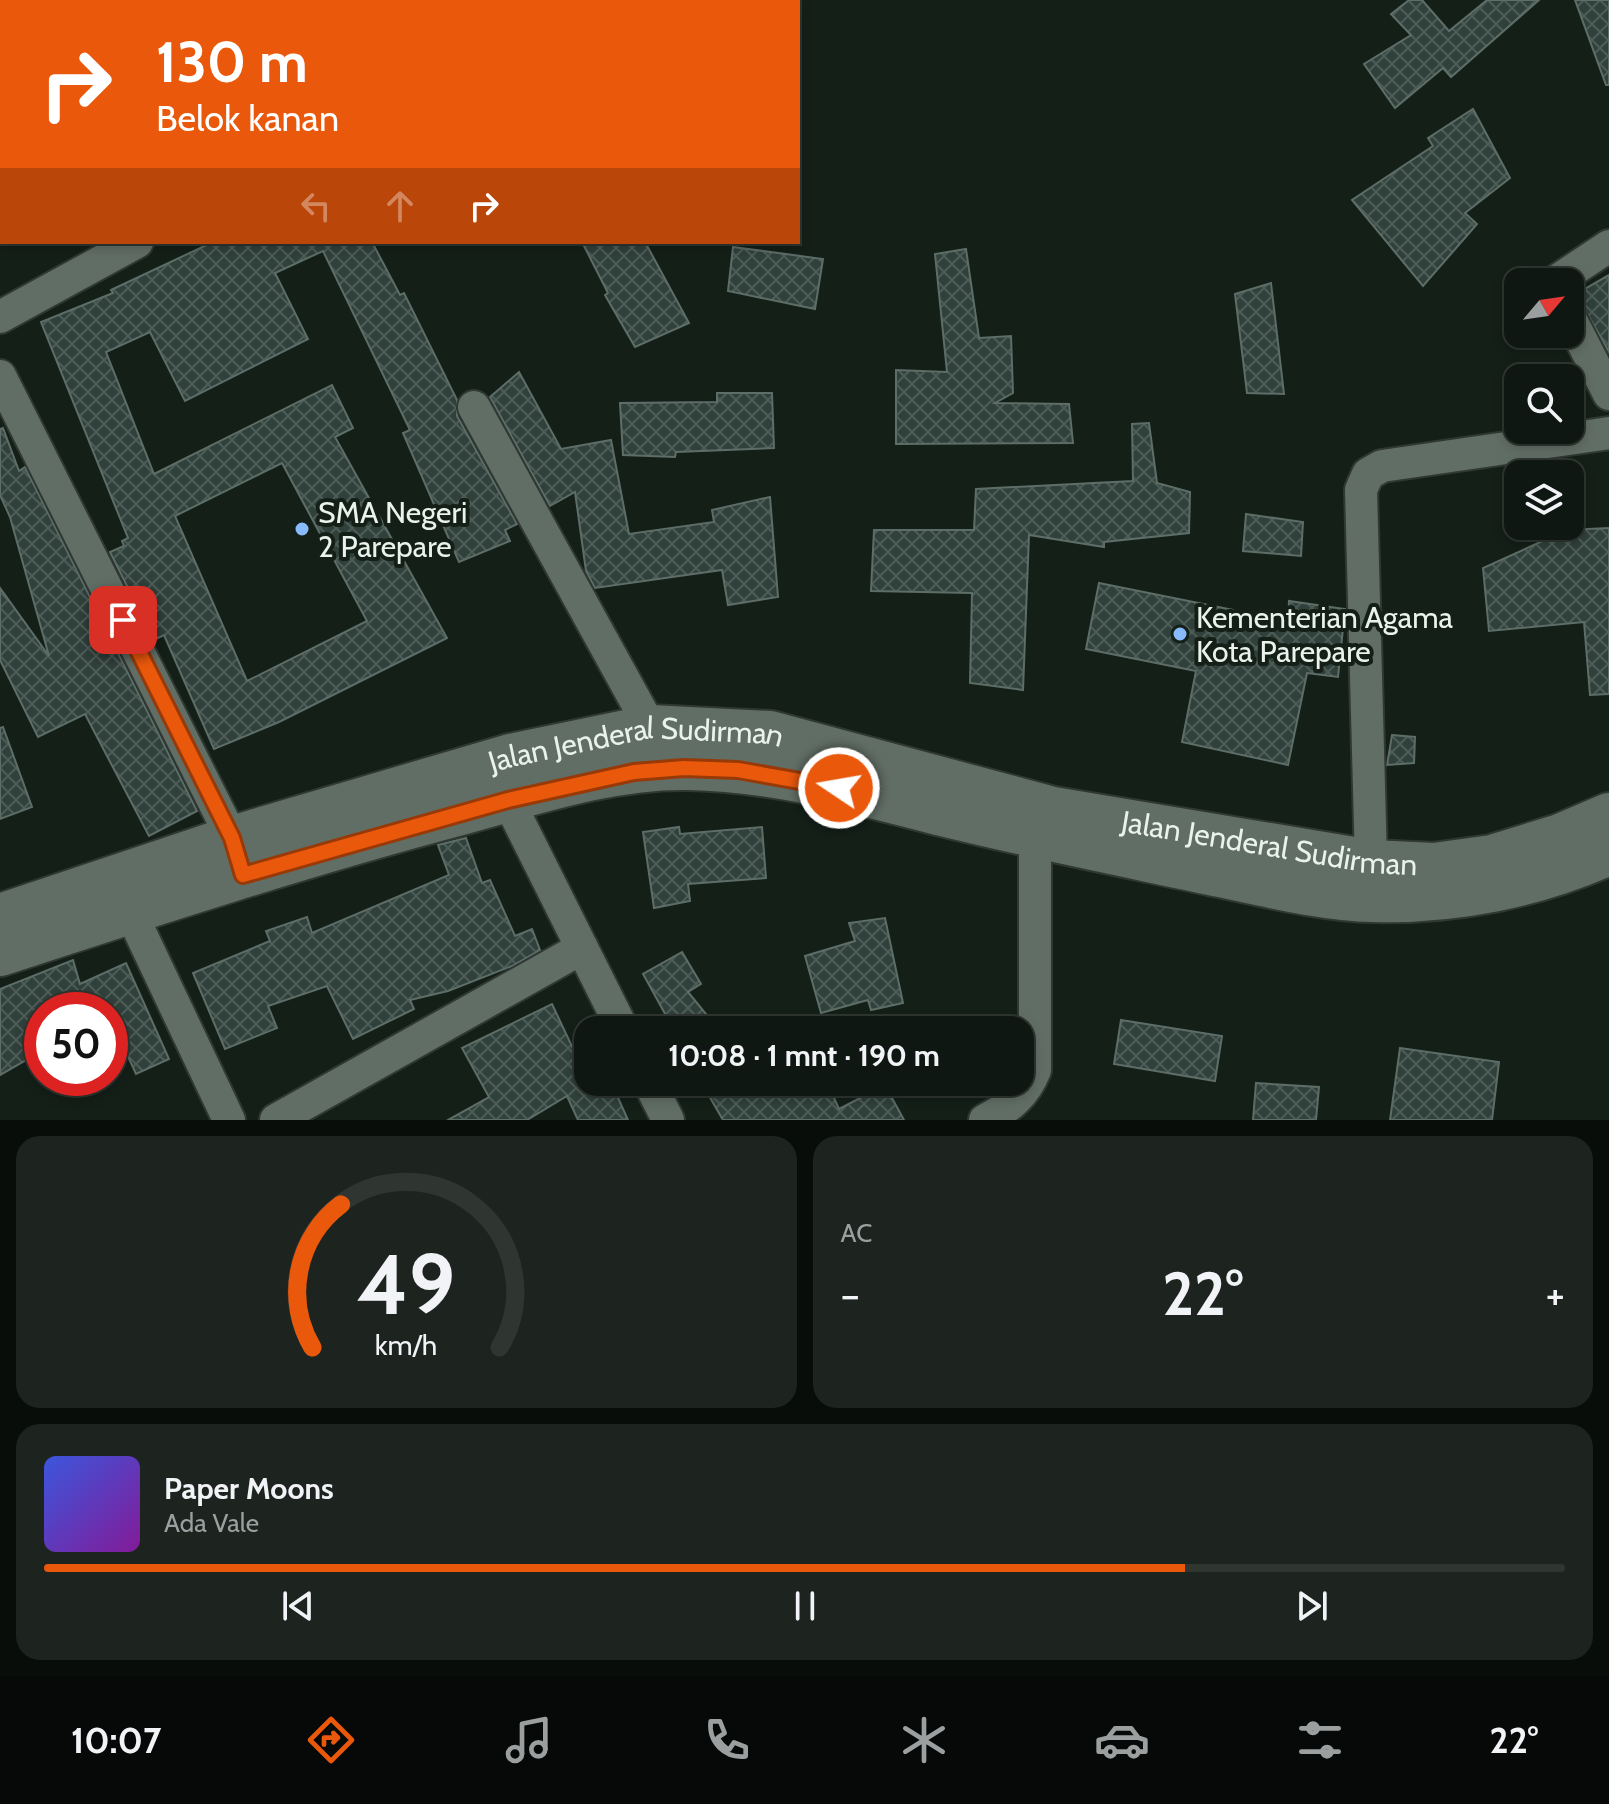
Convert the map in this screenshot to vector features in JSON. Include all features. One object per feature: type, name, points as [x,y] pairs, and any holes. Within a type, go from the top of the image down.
[{"type":"main road","name":"Jalan Jenderal Sudirman","points":[[0,954],[130,911],[238,856],[510,756],[650,727],[770,733],[1035,820],[1253,882],[1356,898],[1436,882],[1492,857],[1560,836],[1609,815]]},
{"type":"main road","name":"Jalan Jenderal Sudirman","points":[[0,916],[238,856],[634,772],[684,768],[738,770],[1035,820],[1371,862],[1436,882],[1515,886],[1609,853]]},
{"type":"street","points":[[0,317],[133,244]]},
{"type":"street","points":[[1576,268],[1609,246]]},
{"type":"street","points":[[1584,345],[1609,394]]},
{"type":"street","points":[[0,376],[238,856]]},
{"type":"street","points":[[474,407],[650,727]]},
{"type":"street","points":[[1371,862],[1361,490],[1368,474],[1382,466],[1609,433]]},
{"type":"street","points":[[508,800],[616,1016]]},
{"type":"street","points":[[985,1120],[1005,1110],[1027,1090],[1035,1070],[1035,820]]},
{"type":"street","points":[[130,911],[229,1120]]},
{"type":"street","points":[[276,1120],[582,948]]},
{"type":"street","points":[[656,1096],[668,1120]]},
{"type":"building","points":[[1409,0],[1422,0],[1449,31],[1487,0],[1539,0],[1451,77],[1443,68],[1395,108],[1364,64],[1411,35],[1391,14]]},
{"type":"building","points":[[1575,0],[1609,0],[1609,85],[1606,85]]},
{"type":"building","points":[[1473,109],[1510,178],[1465,213],[1477,224],[1423,286],[1352,200],[1433,146],[1428,138]]},
{"type":"building","points":[[209,244],[373,244],[400,295],[404,293],[457,400],[457,416],[517,524],[505,530],[510,541],[459,562],[403,433],[410,430],[323,251],[275,273],[308,339],[185,401],[150,332],[106,352],[154,474],[332,385],[353,428],[335,437],[447,638],[279,722],[214,749],[164,635],[154,640],[110,552],[124,546],[122,541],[128,538],[41,322],[113,293],[111,290]],"holes":[[[282,463],[367,621],[247,681],[175,516]]]},
{"type":"building","points":[[583,244],[646,244],[689,323],[635,347],[605,295],[608,293]]},
{"type":"building","points":[[733,247],[823,259],[815,309],[728,291]]},
{"type":"building","points":[[966,249],[979,338],[1011,336],[1013,393],[995,403],[1069,404],[1073,443],[896,444],[896,370],[947,372],[935,254]]},
{"type":"building","points":[[1609,275],[1609,352],[1584,308],[1584,289]]},
{"type":"building","points":[[1271,283],[1284,394],[1247,393],[1235,294]]},
{"type":"building","points":[[519,372],[561,449],[611,440],[629,534],[714,522],[712,510],[770,497],[778,597],[728,605],[722,570],[595,588],[586,571],[575,492],[550,506],[490,397]]},
{"type":"building","points":[[717,393],[772,393],[774,448],[676,452],[675,457],[623,455],[620,403],[717,402]]},
{"type":"building","points":[[1149,423],[1157,483],[1190,492],[1189,533],[1104,542],[1104,547],[1029,535],[1023,690],[970,683],[972,593],[871,591],[874,530],[974,530],[976,489],[1133,481],[1132,424]]},
{"type":"building","points":[[3,428],[19,471],[25,467],[197,811],[149,836],[85,714],[38,737],[0,660],[0,588],[49,656],[10,517],[0,495],[0,429]]},
{"type":"building","points":[[1246,514],[1303,522],[1301,556],[1243,551]]},
{"type":"building","points":[[1609,528],[1609,694],[1590,695],[1584,622],[1489,631],[1483,568],[1545,540],[1584,540],[1584,529]]},
{"type":"building","points":[[1099,583],[1288,621],[1289,601],[1345,609],[1338,677],[1307,673],[1288,765],[1182,742],[1196,671],[1086,649]]},
{"type":"building","points":[[3,727],[32,807],[0,819],[0,728]]},
{"type":"building","points":[[1392,735],[1415,737],[1414,763],[1387,765]]},
{"type":"building","points":[[679,827],[680,834],[762,827],[766,878],[688,884],[690,901],[654,908],[643,832]]},
{"type":"building","points":[[466,838],[482,883],[490,880],[515,936],[532,929],[540,950],[512,966],[448,991],[410,1000],[414,1009],[353,1039],[327,986],[268,1006],[277,1028],[225,1049],[193,973],[270,941],[266,931],[307,917],[312,933],[449,875],[438,845]]},
{"type":"building","points":[[885,918],[903,1003],[871,1010],[868,1000],[821,1013],[805,956],[855,941],[849,923]]},
{"type":"building","points":[[682,952],[701,984],[688,992],[708,1016],[666,1016],[643,974]]},
{"type":"building","points":[[73,960],[80,984],[126,963],[169,1059],[136,1074],[128,1056],[128,992],[24,992],[24,1061],[0,1075],[0,989]]},
{"type":"building","points":[[552,1004],[574,1051],[574,1096],[617,1096],[628,1120],[578,1120],[567,1096],[527,1120],[448,1120],[489,1097],[462,1048]]},
{"type":"building","points":[[1121,1020],[1222,1036],[1215,1081],[1114,1064]]},
{"type":"building","points":[[1400,1048],[1499,1062],[1492,1120],[1390,1120]]},
{"type":"building","points":[[1256,1083],[1319,1087],[1316,1120],[1253,1120]]},
{"type":"building","points":[[709,1096],[833,1096],[839,1109],[864,1096],[891,1096],[904,1120],[723,1120]]},
{"type":"place","name":"SMA Negeri 2 Parepare","points":[[302,529]]},
{"type":"place","name":"Kementerian Agama Kota Parepare","points":[[1180,634]]},
{"type":"route","points":[[123,620],[232,838],[243,875],[508,800],[634,772],[684,768],[738,770],[839,788]]}]
